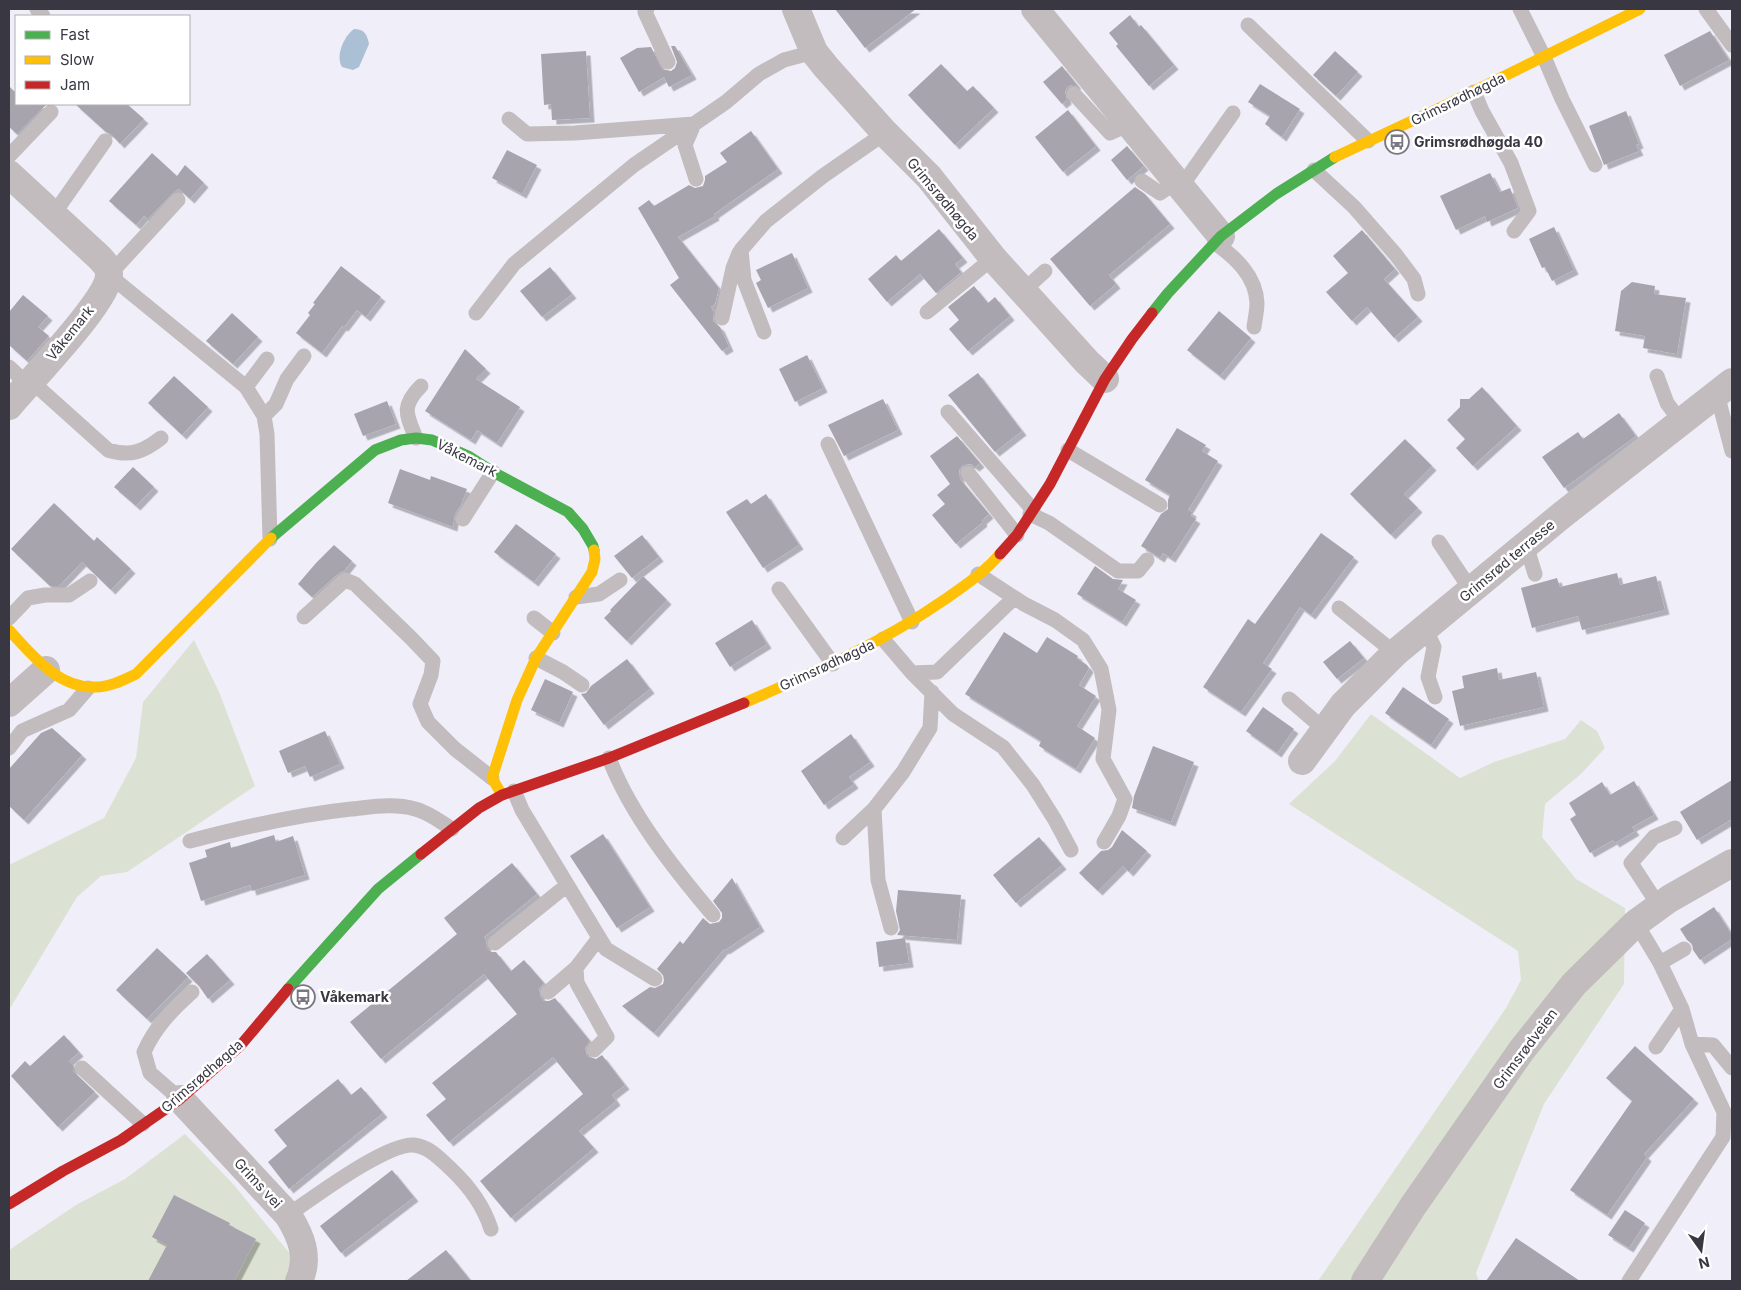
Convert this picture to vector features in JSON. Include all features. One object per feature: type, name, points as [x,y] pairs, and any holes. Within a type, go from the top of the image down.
[{"type":"main road","name":"Grimsrødhøgda","points":[[9,1204],[63,1171],[120,1140],[180,1099],[240,1046],[282,995],[378,889],[479,808],[508,793],[609,758],[704,720],[833,664],[912,622],[968,583],[995,560],[1017,535],[1050,484],[1105,379],[1132,339],[1168,293],[1218,239],[1276,194],[1340,154],[1474,92],[1640,9]]},
{"type":"main road","name":"Våkemark","points":[[10,634],[46,670],[74,685],[88,688],[105,687],[121,683],[136,674],[270,539],[376,450],[401,440],[416,438],[432,440],[468,456],[493,472],[568,512],[584,529],[593,546],[595,559],[592,572],[536,658],[517,700],[492,778]]},
{"type":"main road","points":[[492,778],[508,793]]},
{"type":"street","name":"Grimsrødhøgda","points":[[796,9],[814,52],[885,133],[928,177],[993,258],[1087,362],[1105,379]]},
{"type":"street","points":[[1036,9],[1178,184],[1218,239]]},
{"type":"street","points":[[9,174],[100,258],[107,266],[109,275]]},
{"type":"street","name":"Våkemark","points":[[9,406],[22,377],[79,327],[106,286],[109,275]]},
{"type":"street","name":"Grimsrød terrasse","points":[[1302,761],[1344,705],[1395,653],[1526,545],[1725,388]]},
{"type":"street","points":[[9,703],[46,670]]},
{"type":"street","name":"Grimsrødveien","points":[[1365,1281],[1413,1206],[1521,1051],[1574,984],[1636,923],[1669,899],[1732,863]]},
{"type":"street","name":"Grims vei","points":[[180,1099],[288,1215],[298,1232],[304,1248],[302,1274],[298,1281]]},
{"type":"lane","points":[[646,9],[645,12],[668,62]]},
{"type":"lane","points":[[1520,9],[1595,166]]},
{"type":"lane","points":[[1706,9],[1732,45]]},
{"type":"lane","points":[[1248,25],[1368,141]]},
{"type":"lane","points":[[476,313],[514,264],[634,166],[726,102],[759,74],[784,60],[814,52]]},
{"type":"lane","points":[[1474,92],[1482,111],[1511,163],[1529,211],[1514,231]]},
{"type":"lane","points":[[1074,94],[1110,133],[1130,124]]},
{"type":"lane","points":[[9,156],[51,112]]},
{"type":"lane","points":[[1142,181],[1160,193],[1178,184],[1232,112]]},
{"type":"lane","points":[[509,119],[527,134],[575,133],[694,124]]},
{"type":"lane","points":[[694,124],[685,145],[696,179]]},
{"type":"lane","points":[[722,318],[733,268],[741,250],[766,221],[823,176],[885,133]]},
{"type":"lane","points":[[53,214],[105,141]]},
{"type":"lane","points":[[1314,170],[1354,207],[1396,255],[1414,279],[1418,294]]},
{"type":"lane","points":[[178,200],[109,275],[246,387],[264,416],[267,434],[270,539]]},
{"type":"lane","points":[[1218,239],[1251,278],[1257,302],[1254,327]]},
{"type":"lane","points":[[741,250],[744,280],[764,332]]},
{"type":"lane","points":[[927,312],[993,258]]},
{"type":"lane","points":[[1023,291],[1045,271]]},
{"type":"lane","points":[[264,416],[276,404],[287,379],[304,356]]},
{"type":"lane","points":[[246,387],[267,359]]},
{"type":"lane","points":[[1656,376],[1667,403],[1681,422]]},
{"type":"lane","points":[[22,377],[108,450],[122,454],[146,450],[161,438]]},
{"type":"lane","points":[[416,438],[406,413],[411,395],[421,386]]},
{"type":"lane","points":[[1725,388],[1732,451]]},
{"type":"lane","points":[[948,412],[1032,512],[1118,571],[1138,571],[1147,560]]},
{"type":"lane","points":[[828,444],[912,622]]},
{"type":"lane","points":[[1068,450],[1160,505]]},
{"type":"lane","points":[[463,519],[493,472]]},
{"type":"lane","points":[[968,473],[1017,535]]},
{"type":"lane","points":[[1439,542],[1472,590]]},
{"type":"lane","points":[[1526,545],[1535,574]]},
{"type":"lane","points":[[978,574],[1014,598],[1055,620],[1083,640],[1101,669],[1109,710],[1104,759],[1125,800],[1119,816],[1104,842]]},
{"type":"lane","points":[[304,617],[345,580],[355,584],[433,661],[431,675],[420,704],[428,722],[454,749],[492,778]]},
{"type":"lane","points":[[576,598],[600,594],[620,580]]},
{"type":"lane","points":[[9,618],[28,598],[45,595],[68,595],[90,581]]},
{"type":"lane","points":[[779,589],[833,664]]},
{"type":"lane","points":[[912,673],[936,672],[1014,598]]},
{"type":"lane","points":[[1339,608],[1395,653]]},
{"type":"lane","points":[[534,618],[553,633]]},
{"type":"lane","points":[[1425,628],[1434,647],[1428,677],[1434,697]]},
{"type":"lane","points":[[883,639],[912,673],[953,714],[1003,747],[1033,785],[1056,820],[1071,850]]},
{"type":"lane","points":[[536,658],[563,672],[582,685]]},
{"type":"lane","points":[[9,748],[22,731],[69,710],[88,688]]},
{"type":"lane","points":[[843,838],[874,809],[903,772],[930,728],[932,692]]},
{"type":"lane","points":[[1289,699],[1325,730]]},
{"type":"lane","points":[[609,758],[616,776],[632,805],[670,863],[713,915]]},
{"type":"lane","points":[[508,793],[522,810],[566,886],[606,949],[655,979]]},
{"type":"lane","points":[[190,841],[236,828],[318,812],[384,806],[401,806],[417,809],[452,829]]},
{"type":"lane","points":[[874,809],[878,880],[891,928]]},
{"type":"lane","points":[[1659,906],[1631,863],[1654,837],[1675,828]]},
{"type":"lane","points":[[495,943],[566,886]]},
{"type":"lane","points":[[1629,1281],[1723,1137],[1724,1112],[1692,1044],[1682,1009],[1660,963],[1636,923]]},
{"type":"lane","points":[[548,992],[576,968],[599,938]]},
{"type":"lane","points":[[1660,963],[1684,949]]},
{"type":"lane","points":[[576,968],[577,983],[607,1037],[594,1050]]},
{"type":"lane","points":[[180,1099],[150,1073],[144,1052],[152,1035],[167,1015],[192,992]]},
{"type":"lane","points":[[1656,1046],[1682,1009]]},
{"type":"lane","points":[[1692,1044],[1714,1045],[1732,1068]]},
{"type":"lane","points":[[82,1068],[143,1124]]},
{"type":"lane","points":[[288,1215],[336,1182],[386,1152],[406,1145],[415,1145],[433,1152],[456,1174],[486,1214],[491,1229]]},
{"type":"green space","points":[[194,640],[219,692],[255,786],[127,872],[101,876],[77,897],[9,1010],[9,865],[104,818],[136,758],[143,702]]},
{"type":"green space","points":[[1371,714],[1460,778],[1494,762],[1565,739],[1581,720],[1597,731],[1605,748],[1581,774],[1545,804],[1542,837],[1576,879],[1625,908],[1624,984],[1544,1104],[1476,1273],[1479,1281],[1318,1281],[1506,1008],[1521,980],[1518,951],[1289,804],[1335,761]]},
{"type":"green space","points":[[185,1134],[234,1185],[312,1281],[9,1281],[9,1250],[76,1205],[125,1179]]},
{"type":"water","points":[[354,29],[364,33],[369,44],[359,67],[353,70],[342,67],[340,52],[347,36]]},
{"type":"building","points":[[835,9],[916,9],[865,48]]},
{"type":"building","points":[[1130,15],[1139,27],[1141,25],[1174,65],[1149,86],[1116,46],[1118,44],[1109,33]]},
{"type":"building","points":[[1710,31],[1729,60],[1680,86],[1664,55]]},
{"type":"building","points":[[671,46],[675,46],[692,75],[669,87],[664,77],[639,92],[620,58],[637,48],[651,47],[662,69],[671,71],[675,68],[677,62]]},
{"type":"building","points":[[586,51],[590,118],[552,120],[551,104],[544,105],[541,54]]},
{"type":"building","points":[[1335,51],[1358,72],[1336,96],[1313,75]]},
{"type":"building","points":[[941,64],[967,91],[973,86],[994,108],[955,145],[908,95]]},
{"type":"building","points":[[1062,66],[1077,85],[1067,87],[1065,92],[1067,100],[1062,104],[1043,82]]},
{"type":"building","points":[[1260,84],[1300,109],[1282,137],[1265,124],[1270,116],[1248,102]]},
{"type":"building","points":[[9,86],[15,92],[15,105],[46,105],[17,134],[9,127]]},
{"type":"building","points":[[76,105],[128,105],[144,119],[120,144],[111,134],[106,132]]},
{"type":"building","points":[[1068,110],[1096,146],[1063,172],[1035,137]]},
{"type":"building","points":[[1626,111],[1639,144],[1636,145],[1639,151],[1604,165],[1589,126]]},
{"type":"building","points":[[751,131],[778,169],[714,214],[715,216],[678,237],[719,288],[715,304],[711,307],[714,312],[713,321],[720,327],[729,347],[722,351],[670,285],[679,278],[638,208],[649,200],[654,206],[689,185],[695,188],[703,186],[705,176],[727,162],[720,153]]},
{"type":"building","points":[[1127,146],[1144,166],[1127,180],[1111,160]]},
{"type":"building","points":[[507,150],[537,165],[522,194],[492,178]]},
{"type":"building","points":[[152,153],[177,176],[185,165],[204,183],[190,199],[179,189],[175,191],[148,219],[144,216],[136,225],[109,201]]},
{"type":"building","points":[[1490,173],[1500,192],[1510,188],[1518,208],[1487,222],[1485,216],[1456,230],[1440,196]]},
{"type":"building","points":[[1135,187],[1145,194],[1170,224],[1109,275],[1116,284],[1090,306],[1050,259]]},
{"type":"building","points":[[1554,227],[1574,270],[1552,281],[1545,267],[1542,268],[1529,239]]},
{"type":"building","points":[[939,229],[963,258],[955,264],[961,272],[936,293],[920,274],[887,302],[868,279],[896,255],[901,261]]},
{"type":"building","points":[[1362,230],[1395,269],[1384,279],[1418,317],[1394,338],[1367,307],[1352,321],[1326,292],[1348,273],[1333,256]]},
{"type":"building","points":[[792,253],[808,288],[768,308],[756,283],[761,280],[756,270]]},
{"type":"building","points":[[341,266],[381,297],[366,317],[357,310],[344,327],[342,326],[322,353],[296,333],[310,315],[308,313],[315,304],[313,303]]},
{"type":"building","points":[[550,267],[572,294],[542,317],[520,291]]},
{"type":"building","points":[[1632,282],[1655,286],[1654,294],[1686,298],[1677,354],[1643,348],[1645,336],[1615,331],[1621,291]]},
{"type":"building","points":[[974,286],[988,303],[995,297],[1010,316],[968,351],[949,329],[959,320],[948,307]]},
{"type":"building","points":[[23,295],[48,316],[38,327],[49,336],[27,361],[9,345],[9,312]]},
{"type":"building","points":[[1219,311],[1251,338],[1220,376],[1187,350]]},
{"type":"building","points":[[232,313],[258,337],[233,364],[206,341]]},
{"type":"building","points":[[465,349],[486,369],[476,379],[520,407],[497,443],[477,430],[471,440],[425,411]]},
{"type":"building","points":[[807,355],[823,388],[795,402],[779,369]]},
{"type":"building","points":[[978,373],[1022,431],[995,452],[948,395]]},
{"type":"building","points":[[174,376],[208,407],[182,435],[148,403]]},
{"type":"building","points":[[1482,387],[1517,426],[1473,466],[1456,448],[1465,439],[1447,420],[1460,407],[1460,399],[1469,399]]},
{"type":"building","points":[[883,399],[898,430],[844,456],[828,425]]},
{"type":"building","points":[[387,401],[396,424],[363,436],[354,414]]},
{"type":"building","points":[[1619,413],[1636,436],[1564,488],[1542,457],[1578,432],[1583,439]]},
{"type":"building","points":[[1177,428],[1206,445],[1202,451],[1218,461],[1188,510],[1192,512],[1191,516],[1196,519],[1171,558],[1163,553],[1160,558],[1141,546],[1161,514],[1168,509],[1170,495],[1145,480]]},
{"type":"building","points":[[957,436],[980,463],[975,467],[971,464],[963,465],[959,470],[960,479],[989,514],[982,520],[983,522],[956,544],[932,515],[945,504],[937,495],[950,484],[930,456]]},
{"type":"building","points":[[1405,439],[1432,466],[1404,494],[1418,508],[1391,535],[1350,494]]},
{"type":"building","points":[[133,467],[154,487],[136,506],[114,487]]},
{"type":"building","points":[[400,469],[430,480],[431,476],[467,489],[461,505],[455,514],[453,527],[388,503]]},
{"type":"building","points":[[766,494],[799,545],[763,568],[726,512],[747,499],[751,504]]},
{"type":"building","points":[[54,503],[94,541],[97,537],[131,569],[111,590],[82,562],[59,586],[50,586],[11,549]]},
{"type":"building","points":[[516,524],[556,554],[534,582],[494,552]]},
{"type":"building","points":[[1321,533],[1354,557],[1311,615],[1300,607],[1263,663],[1272,669],[1241,712],[1203,687],[1248,619],[1255,624]]},
{"type":"building","points":[[642,535],[659,557],[632,578],[614,556]]},
{"type":"building","points":[[334,545],[352,561],[344,571],[339,573],[312,597],[298,584]]},
{"type":"building","points":[[1095,566],[1113,579],[1123,580],[1118,589],[1136,600],[1122,622],[1077,594]]},
{"type":"building","points":[[1617,573],[1620,585],[1656,576],[1665,610],[1582,630],[1578,616],[1532,628],[1521,588],[1557,578],[1560,587]]},
{"type":"building","points":[[643,576],[667,600],[627,641],[604,618]]},
{"type":"building","points":[[752,620],[767,644],[730,667],[715,643]]},
{"type":"building","points":[[1004,632],[1037,653],[1047,637],[1078,656],[1077,658],[1089,668],[1079,685],[1096,696],[1077,726],[1095,738],[1076,769],[1039,746],[1041,741],[965,694]]},
{"type":"building","points":[[1350,641],[1364,658],[1337,679],[1323,662]]},
{"type":"building","points":[[627,659],[650,689],[604,725],[581,694],[586,693],[591,686]]},
{"type":"building","points":[[1497,668],[1499,680],[1536,672],[1544,707],[1460,726],[1452,691],[1464,688],[1462,676]]},
{"type":"building","points":[[545,679],[573,692],[559,723],[531,710]]},
{"type":"building","points":[[1403,687],[1449,719],[1431,745],[1385,713]]},
{"type":"building","points":[[1263,707],[1294,729],[1277,753],[1246,731]]},
{"type":"building","points":[[52,728],[82,755],[24,820],[9,806],[9,769],[41,733]]},
{"type":"building","points":[[325,731],[340,764],[310,777],[305,766],[288,773],[279,751]]},
{"type":"building","points":[[851,734],[870,762],[849,777],[854,784],[824,805],[801,771]]},
{"type":"building","points":[[1153,746],[1194,762],[1171,822],[1132,808],[1134,796]]},
{"type":"building","points":[[1732,780],[1732,819],[1697,840],[1680,812]]},
{"type":"building","points":[[1634,781],[1654,815],[1632,827],[1635,831],[1615,843],[1613,840],[1590,853],[1570,819],[1576,815],[1569,803],[1602,782],[1610,795]]},
{"type":"building","points":[[1122,830],[1147,851],[1129,872],[1123,866],[1098,891],[1079,873],[1101,851],[1112,847]]},
{"type":"building","points":[[603,834],[650,907],[617,928],[570,856]]},
{"type":"building","points":[[274,835],[276,842],[293,836],[305,875],[252,891],[250,885],[201,901],[189,863],[207,857],[205,850],[230,842],[231,848]]},
{"type":"building","points":[[1039,837],[1062,865],[1016,903],[993,875]]},
{"type":"building","points":[[512,863],[537,894],[484,937],[487,948],[491,952],[496,952],[511,971],[524,960],[544,983],[539,989],[541,998],[544,1001],[549,1001],[555,998],[590,1041],[585,1048],[587,1056],[596,1059],[602,1055],[625,1085],[612,1095],[616,1101],[579,1131],[594,1148],[511,1218],[480,1181],[583,1094],[553,1057],[449,1142],[426,1115],[446,1099],[432,1083],[517,1014],[484,974],[381,1059],[350,1022],[457,934],[444,918]]},
{"type":"building","points":[[732,878],[760,927],[724,949],[654,1033],[622,1006],[650,987],[655,988],[663,984],[663,975],[657,969],[680,941],[683,944],[703,918],[710,924],[719,922],[722,918],[722,913],[713,901]]},
{"type":"building","points":[[898,890],[961,895],[957,940],[897,935],[900,930],[896,911]]},
{"type":"building","points":[[1714,907],[1732,935],[1732,939],[1700,960],[1693,950],[1692,944],[1680,929]]},
{"type":"building","points":[[905,938],[909,963],[879,967],[876,942]]},
{"type":"building","points":[[157,948],[188,977],[147,1019],[116,990]]},
{"type":"building","points":[[207,954],[230,980],[208,999],[199,986],[186,973]]},
{"type":"building","points":[[64,1035],[79,1052],[69,1061],[73,1065],[73,1071],[95,1092],[58,1127],[11,1076],[25,1061],[30,1066]]},
{"type":"building","points":[[1635,1046],[1694,1099],[1644,1154],[1647,1157],[1607,1215],[1570,1190],[1632,1101],[1606,1078]]},
{"type":"building","points":[[338,1079],[351,1095],[361,1087],[383,1113],[289,1189],[268,1162],[287,1146],[274,1130]]},
{"type":"building","points":[[392,1170],[414,1197],[341,1253],[320,1226]]},
{"type":"building","points":[[174,1195],[230,1223],[229,1225],[256,1239],[234,1281],[148,1281],[167,1245],[152,1237]]},
{"type":"building","points":[[1625,1210],[1645,1223],[1629,1248],[1608,1235]]},
{"type":"building","points":[[1516,1238],[1580,1281],[1486,1281]]},
{"type":"building","points":[[446,1250],[471,1281],[406,1281]]},
{"type":"traffic: fast","points":[[1152,313],[1221,236],[1276,194],[1335,157]]},
{"type":"traffic: fast","points":[[271,538],[375,450],[401,440],[416,438],[432,440],[468,456],[493,472],[568,512],[583,529],[594,550]]},
{"type":"traffic: fast","points":[[288,989],[378,889],[421,854]]},
{"type":"traffic: slow","points":[[1335,157],[1446,105],[1640,9]]},
{"type":"traffic: slow","points":[[9,630],[47,669],[70,682],[96,687],[116,683],[136,674],[271,538]]},
{"type":"traffic: slow","points":[[502,795],[492,778],[517,700],[536,658],[592,572],[595,559],[594,550]]},
{"type":"traffic: slow","points":[[744,703],[872,644],[920,616],[967,584],[988,567],[1000,554]]},
{"type":"traffic: jam","points":[[1000,554],[1017,535],[1050,484],[1105,379],[1152,313]]},
{"type":"traffic: jam","points":[[421,854],[479,808],[502,795],[609,758],[744,703]]},
{"type":"traffic: jam","points":[[9,1204],[63,1171],[121,1140],[180,1099],[240,1046],[288,989]]},
{"type":"place","name":"Grimsrødhøgda 40","points":[[1397,142]]},
{"type":"place","name":"Våkemark","points":[[303,997]]}]
